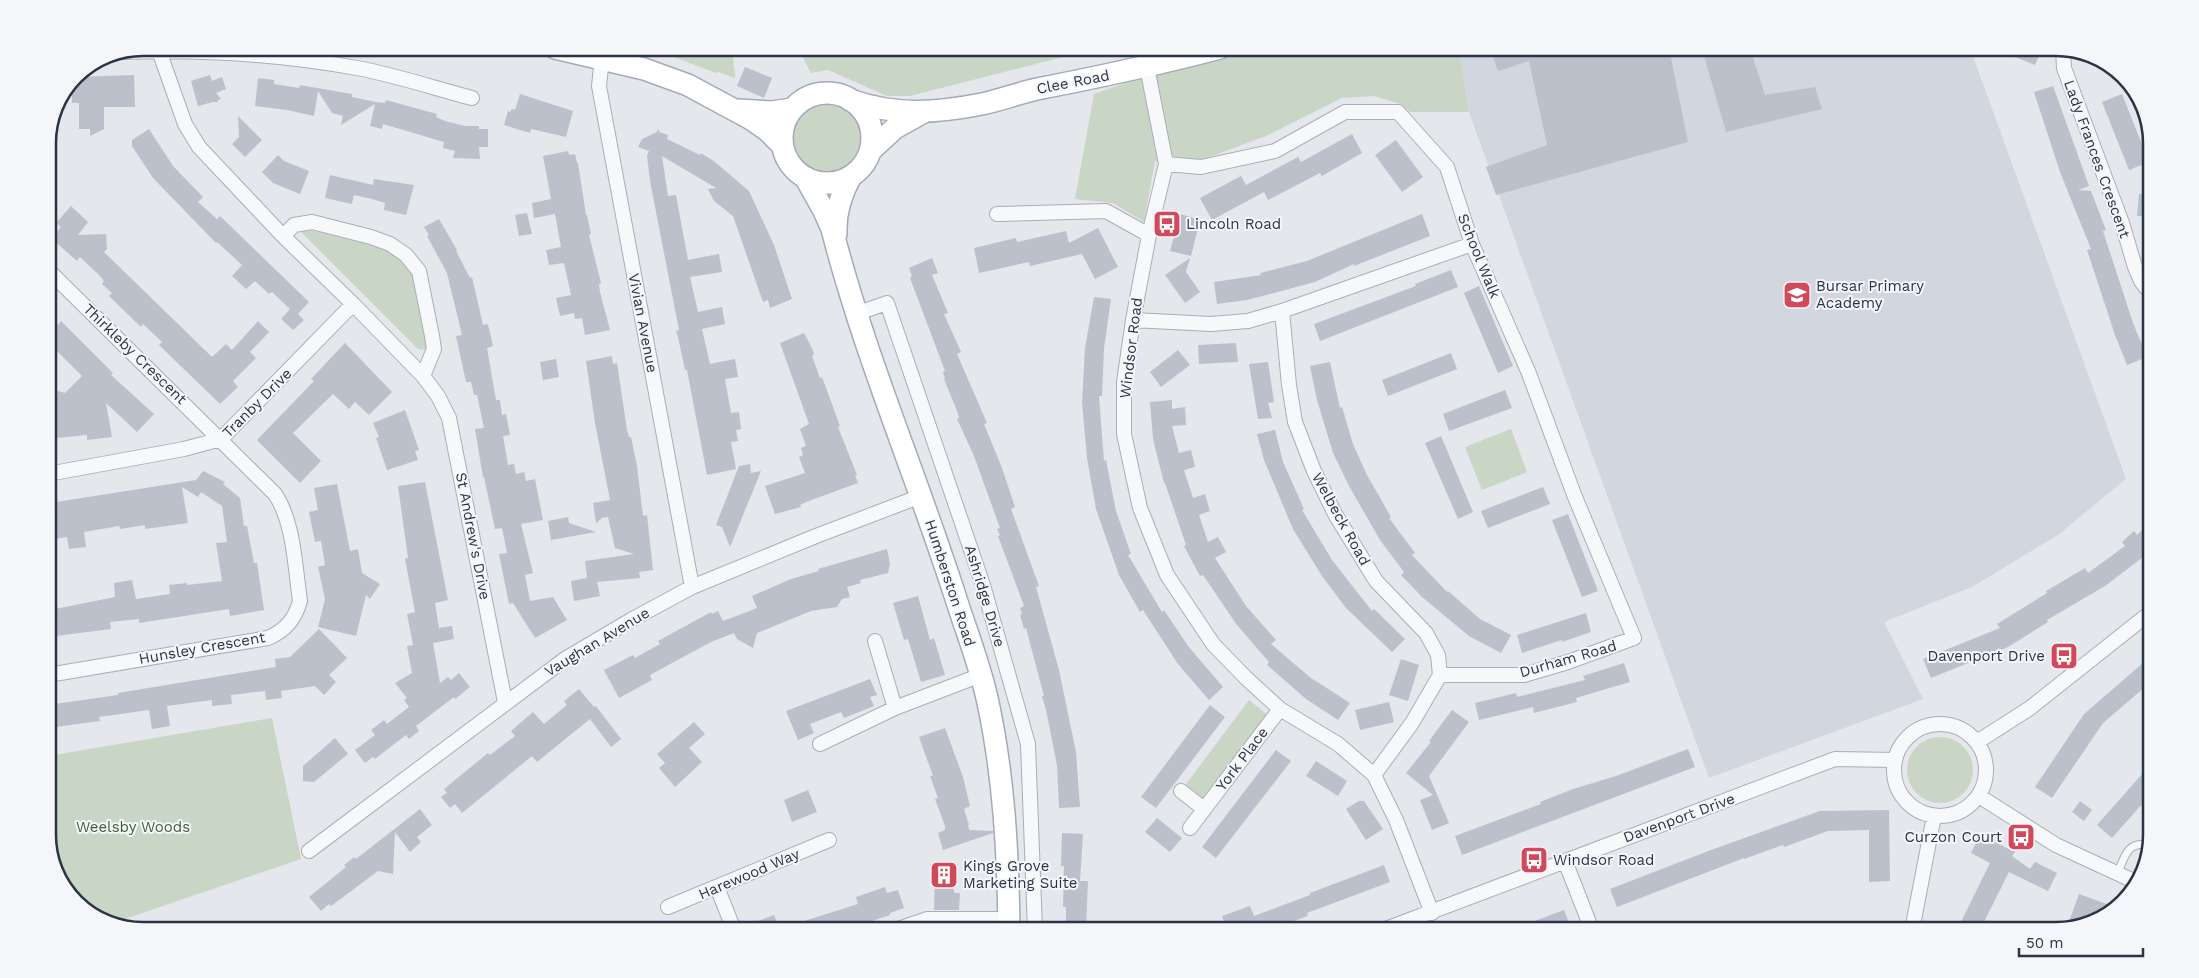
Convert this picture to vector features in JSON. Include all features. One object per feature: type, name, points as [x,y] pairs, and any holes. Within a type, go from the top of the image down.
[{"type":"main road","points":[[593,56],[644,69],[688,85],[768,131],[782,145]]},
{"type":"main road","name":"Clee Road","points":[[850,100],[887,110],[925,112],[982,104],[1021,92],[1146,67],[1189,56]]},
{"type":"main road","points":[[820,94],[839,95],[850,100],[861,110],[869,122],[872,136],[870,151],[866,161],[851,176],[840,181],[828,183],[805,177],[794,169],[786,158],[782,145],[782,132],[785,120],[792,109],[801,101],[820,94]]},
{"type":"main road","points":[[733,110],[752,112],[792,109]]},
{"type":"main road","name":"Clee Road","points":[[870,151],[895,128],[925,112]]},
{"type":"main road","name":"Humberston Road","points":[[836,247],[837,210],[842,192],[851,176]]},
{"type":"main road","name":"Humberston Road","points":[[805,177],[824,211],[895,428],[948,571],[981,675],[1001,770],[1008,858],[1009,922]]},
{"type":"street","name":"St Andrew's Drive","points":[[161,56],[185,124],[199,147],[283,236],[423,376],[438,396],[449,418],[505,702]]},
{"type":"street","points":[[269,56],[359,68],[472,98]]},
{"type":"street","name":"Lady Frances Crescent","points":[[2063,57],[2064,68],[2122,223],[2135,267],[2143,283]]},
{"type":"street","name":"Vivian Avenue","points":[[602,58],[599,86],[692,587]]},
{"type":"street","name":"Windsor Road","points":[[1146,67],[1166,164],[1132,320],[1124,382],[1124,434],[1140,508],[1167,575],[1213,644],[1280,709],[1338,744],[1374,775],[1399,827],[1432,913]]},
{"type":"street","name":"School Walk","points":[[1166,164],[1201,166],[1275,152],[1345,112],[1398,112],[1446,166],[1472,244],[1528,371],[1575,497],[1634,638]]},
{"type":"street","points":[[997,214],[1106,211],[1149,235]]},
{"type":"street","points":[[283,236],[294,225],[312,222],[371,237],[390,244],[406,255],[419,271],[434,349],[423,376]]},
{"type":"street","points":[[1132,320],[1211,324],[1248,321],[1282,311],[1472,244]]},
{"type":"street","name":"Thirkleby Crescent","points":[[56,278],[222,440]]},
{"type":"street","name":"Ashridge Drive","points":[[858,313],[887,303],[983,585],[1028,744],[1035,922]]},
{"type":"street","name":"Tranby Drive","points":[[56,473],[184,449],[222,440],[353,304]]},
{"type":"street","name":"Welbeck Road","points":[[1282,311],[1289,385],[1295,422],[1314,471],[1335,514],[1376,582],[1426,632],[1438,655],[1440,675]]},
{"type":"street","name":"Hunsley Crescent","points":[[56,674],[268,638],[282,632],[291,622],[297,612],[300,601],[284,507],[276,494],[222,440]]},
{"type":"street","name":"Vaughan Avenue","points":[[309,851],[505,702],[565,659],[692,587],[816,536],[921,496]]},
{"type":"street","points":[[1977,742],[2030,708],[2143,619]]},
{"type":"street","name":"Durham Road","points":[[1440,675],[1524,675],[1568,662],[1634,638]]},
{"type":"street","points":[[875,641],[895,708]]},
{"type":"street","points":[[820,744],[895,708],[981,675]]},
{"type":"street","points":[[1374,775],[1412,723],[1440,675]]},
{"type":"street","name":"York Place","points":[[1190,828],[1280,709]]},
{"type":"street","points":[[1938,724],[1952,726],[1966,732],[1977,742],[1984,755],[1985,783],[1979,796],[1970,806],[1947,816],[1934,816],[1920,812],[1907,803],[1898,790],[1894,775],[1895,760],[1901,746],[1910,735],[1923,727],[1938,724]]},
{"type":"street","name":"Davenport Drive","points":[[1406,922],[1835,759],[1895,760]]},
{"type":"street","points":[[1181,792],[1204,809]]},
{"type":"street","points":[[1979,796],[2056,845],[2130,880]]},
{"type":"street","points":[[1914,922],[1934,816]]},
{"type":"street","name":"Harewood Way","points":[[668,907],[829,840]]},
{"type":"street","points":[[1565,861],[1589,922]]},
{"type":"street","points":[[716,887],[731,922]]},
{"type":"street","points":[[919,922],[928,919],[968,922]]},
{"type":"lane","points":[[2117,875],[2129,849],[2138,844],[2142,845]]},
{"type":"shaded area","name":"Bursar Primary Academy","points":[[1460,56],[1973,56],[2126,479],[2058,535],[1972,587],[1884,622],[1923,699],[1709,778],[1469,112]]},
{"type":"green space","points":[[671,56],[733,56],[735,78]]},
{"type":"green space","points":[[802,56],[1067,56],[910,96],[887,96],[828,70],[811,73]]},
{"type":"green space","points":[[1221,56],[1460,56],[1469,112],[1410,112],[1400,104],[1374,96],[1342,98],[1266,136],[1199,161],[1155,161],[1144,222],[1113,203],[1075,199],[1094,94],[1159,71]]},
{"type":"green space","points":[[834,102],[853,112],[861,124],[863,138],[861,152],[853,164],[841,172],[820,174],[801,164],[793,152],[791,131],[801,112],[813,104]]},
{"type":"green space","points":[[305,229],[375,247],[399,257],[406,263],[415,281],[421,302],[430,345],[427,350],[418,349],[301,232]]},
{"type":"green space","points":[[1511,429],[1527,472],[1482,490],[1465,447]]},
{"type":"green space","points":[[1249,700],[1269,716],[1204,803],[1184,787]]},
{"type":"green space","name":"Weelsby Woods","points":[[272,718],[301,859],[124,919],[110,915],[95,907],[78,892],[65,873],[61,863],[56,841],[56,755]]},
{"type":"green space","points":[[1933,737],[1947,737],[1959,742],[1968,751],[1973,763],[1971,783],[1964,794],[1947,803],[1933,803],[1921,798],[1912,789],[1907,777],[1907,763],[1912,751],[1921,742]]},
{"type":"building","points":[[1493,56],[1671,56],[1688,142],[1496,195],[1486,167],[1547,145],[1529,61],[1498,71]]},
{"type":"building","points":[[1704,56],[1753,56],[1765,95],[1815,87],[1822,109],[1726,132]]},
{"type":"building","points":[[2012,56],[2039,56],[2035,65]]},
{"type":"building","points":[[745,67],[772,78],[764,98],[737,86]]},
{"type":"building","points":[[134,75],[135,107],[104,107],[104,129],[90,136],[90,129],[79,129],[79,103],[72,103],[72,96],[70,96],[88,77]]},
{"type":"building","points":[[210,75],[212,81],[222,77],[226,89],[216,93],[221,99],[218,102],[198,106],[191,81]]},
{"type":"building","points":[[258,78],[274,80],[274,84],[299,88],[300,85],[352,94],[352,97],[376,102],[385,103],[386,100],[437,114],[436,117],[445,121],[465,126],[479,126],[479,129],[488,129],[488,147],[479,147],[480,159],[453,158],[455,151],[443,148],[444,142],[383,124],[382,129],[370,126],[375,104],[341,125],[343,116],[332,113],[318,91],[314,116],[255,106]]},
{"type":"building","points":[[2053,86],[2089,186],[2078,190],[2091,191],[2106,230],[2103,231],[2133,323],[2143,347],[2143,359],[2127,365],[2087,250],[2091,249],[2060,172],[2034,92]]},
{"type":"building","points":[[520,94],[573,111],[566,137],[531,129],[530,133],[504,125],[508,111],[515,110]]},
{"type":"building","points":[[2122,94],[2143,147],[2143,164],[2129,170],[2102,102]]},
{"type":"building","points":[[238,116],[262,140],[245,157],[232,144],[239,137]]},
{"type":"building","points":[[658,128],[659,132],[668,135],[667,139],[700,155],[701,153],[715,162],[749,191],[774,245],[792,299],[770,308],[768,300],[763,302],[733,216],[714,201],[708,189],[716,188],[662,156],[668,196],[676,195],[688,260],[719,254],[722,272],[690,277],[698,312],[722,307],[725,324],[702,329],[710,364],[735,359],[738,377],[725,379],[731,413],[739,412],[741,429],[736,430],[738,441],[731,442],[736,469],[707,475],[687,370],[685,370],[676,331],[679,330],[650,181],[647,156],[649,151],[638,147],[642,139],[657,132]]},
{"type":"building","points":[[149,129],[173,166],[203,197],[198,202],[217,219],[220,216],[309,302],[298,314],[304,320],[293,330],[281,319],[290,309],[272,292],[269,294],[255,281],[246,289],[232,276],[242,265],[216,243],[153,178],[132,146],[132,140]]},
{"type":"building","points":[[1352,134],[1362,153],[1322,176],[1320,173],[1268,200],[1264,192],[1212,220],[1200,198],[1241,176],[1246,185],[1298,157],[1301,162]]},
{"type":"building","points":[[1396,140],[1423,177],[1402,192],[1375,155]]},
{"type":"building","points":[[568,151],[569,155],[575,154],[578,163],[591,234],[589,235],[601,283],[599,284],[600,292],[610,330],[585,335],[582,318],[575,319],[574,313],[560,316],[556,298],[571,295],[564,263],[549,265],[546,250],[561,247],[555,214],[534,218],[532,203],[551,199],[543,156]]},
{"type":"building","points":[[278,155],[284,161],[309,171],[300,194],[273,183],[262,172]]},
{"type":"building","points":[[330,175],[373,185],[374,179],[414,185],[406,215],[384,210],[385,203],[354,195],[352,204],[325,198]]},
{"type":"building","points":[[2139,194],[2143,194],[2143,216],[2137,216]]},
{"type":"building","points":[[71,206],[88,222],[78,235],[106,234],[107,249],[104,252],[212,357],[226,344],[232,350],[258,321],[269,332],[250,352],[256,358],[233,381],[238,387],[220,404],[159,345],[162,342],[143,324],[141,327],[109,296],[112,293],[102,284],[104,281],[100,276],[80,257],[77,261],[56,242],[56,232],[61,227],[56,223]]},
{"type":"building","points":[[527,213],[532,234],[519,236],[515,215]]},
{"type":"building","points":[[1180,214],[1200,220],[1191,256],[1170,251]]},
{"type":"building","points":[[1422,214],[1430,236],[1354,266],[1354,264],[1315,282],[1247,300],[1217,304],[1214,282],[1261,275],[1260,273],[1307,261]]},
{"type":"building","points":[[439,219],[457,250],[470,278],[472,277],[483,325],[488,324],[493,346],[487,348],[496,400],[500,400],[502,415],[506,414],[510,435],[503,436],[508,465],[514,464],[516,474],[524,472],[526,481],[535,479],[543,520],[521,524],[533,573],[525,575],[530,601],[553,597],[567,620],[535,638],[513,603],[509,604],[499,554],[507,553],[502,528],[495,529],[483,477],[475,429],[484,428],[477,395],[474,395],[471,382],[466,382],[456,336],[462,335],[447,273],[424,227]]},
{"type":"building","points":[[1098,228],[1118,267],[1095,279],[1082,254],[1030,266],[1029,262],[979,273],[974,248],[1016,238],[1017,242],[1066,231],[1069,243]]},
{"type":"building","points":[[932,258],[938,273],[932,275],[948,313],[944,314],[961,352],[957,354],[987,423],[984,424],[1015,507],[1011,509],[1039,586],[1036,587],[1059,670],[1076,752],[1080,807],[1059,808],[1057,765],[1042,696],[1044,696],[1026,628],[1024,629],[1020,615],[1022,614],[1020,608],[1024,606],[998,536],[1000,535],[997,529],[1000,528],[974,456],[957,419],[959,418],[957,411],[944,379],[943,372],[945,371],[910,278],[912,276],[909,268]]},
{"type":"building","points":[[1190,258],[1186,272],[1200,292],[1185,303],[1165,275]]},
{"type":"building","points":[[1451,270],[1458,287],[1320,341],[1314,324],[1416,286],[1415,284]]},
{"type":"building","points":[[1479,286],[1513,366],[1498,373],[1464,293]]},
{"type":"building","points":[[1094,297],[1111,299],[1104,348],[1102,396],[1099,396],[1104,461],[1106,460],[1116,511],[1131,554],[1128,555],[1162,612],[1164,610],[1188,646],[1223,687],[1209,700],[1178,664],[1143,610],[1140,612],[1119,575],[1096,509],[1087,458],[1082,402],[1085,348]]},
{"type":"building","points":[[61,321],[113,373],[111,375],[154,414],[137,432],[106,403],[112,437],[87,440],[87,435],[56,438],[56,390],[65,393],[82,376],[56,350],[56,323],[58,325]]},
{"type":"building","points":[[804,333],[812,348],[814,354],[812,356],[840,426],[838,427],[857,475],[855,475],[858,483],[806,502],[800,505],[801,507],[775,514],[765,486],[805,473],[799,457],[803,455],[801,448],[806,446],[800,429],[809,424],[780,343]]},
{"type":"building","points":[[345,343],[392,392],[369,415],[355,402],[349,409],[333,394],[293,433],[321,461],[300,483],[257,440],[314,381],[311,379]]},
{"type":"building","points":[[1236,343],[1238,362],[1199,364],[1198,345]]},
{"type":"building","points":[[1178,350],[1190,365],[1161,387],[1150,372]]},
{"type":"building","points":[[1451,353],[1457,369],[1388,396],[1382,380]]},
{"type":"building","points":[[612,356],[613,364],[617,363],[627,430],[629,437],[631,437],[637,466],[643,516],[647,515],[653,570],[639,572],[640,578],[597,582],[600,596],[574,601],[571,581],[587,578],[585,561],[634,554],[615,548],[608,517],[602,518],[596,523],[593,503],[610,500],[595,423],[586,361]]},
{"type":"building","points":[[556,359],[559,377],[543,380],[540,362]]},
{"type":"building","points":[[1268,362],[1274,402],[1268,403],[1272,418],[1258,419],[1249,364]]},
{"type":"building","points":[[1330,362],[1340,408],[1342,407],[1353,444],[1367,475],[1391,517],[1389,518],[1415,553],[1412,555],[1447,592],[1480,619],[1511,635],[1501,653],[1469,636],[1422,597],[1401,575],[1404,572],[1380,540],[1349,486],[1333,453],[1317,400],[1310,366]]},
{"type":"building","points":[[1505,390],[1512,408],[1449,431],[1443,414]]},
{"type":"building","points":[[1172,400],[1172,409],[1185,407],[1186,425],[1172,426],[1179,453],[1191,450],[1195,467],[1184,470],[1193,498],[1205,494],[1210,511],[1199,515],[1208,542],[1218,537],[1226,552],[1215,558],[1246,606],[1276,640],[1271,644],[1311,678],[1350,703],[1338,720],[1306,699],[1267,665],[1269,662],[1237,625],[1203,575],[1200,576],[1184,546],[1186,545],[1164,483],[1153,439],[1150,402]]},
{"type":"building","points":[[405,410],[419,450],[415,451],[418,460],[387,470],[376,438],[379,437],[373,423]]},
{"type":"building","points":[[1275,430],[1283,462],[1304,509],[1302,510],[1332,560],[1372,611],[1374,609],[1405,639],[1392,652],[1346,608],[1322,576],[1293,529],[1264,460],[1257,434]]},
{"type":"building","points":[[1441,436],[1473,512],[1458,519],[1425,443]]},
{"type":"building","points":[[750,464],[751,473],[761,471],[730,547],[722,527],[716,525],[739,466]]},
{"type":"building","points":[[203,471],[225,482],[223,484],[240,498],[244,526],[247,526],[254,563],[257,563],[264,610],[230,616],[229,609],[139,623],[139,619],[110,622],[111,629],[56,636],[56,609],[115,597],[114,583],[132,580],[136,599],[170,594],[169,585],[222,581],[216,543],[227,542],[222,506],[201,492],[198,497],[182,487],[188,523],[145,529],[145,525],[120,529],[119,526],[84,532],[86,547],[69,549],[67,537],[56,539],[56,502],[196,480]]},
{"type":"building","points":[[425,482],[448,600],[435,603],[439,628],[452,626],[454,639],[433,643],[440,683],[448,677],[451,680],[459,673],[470,687],[416,726],[419,731],[409,739],[406,735],[375,759],[373,757],[365,763],[355,750],[375,735],[371,730],[384,720],[387,724],[409,707],[404,700],[407,698],[395,683],[412,673],[407,646],[413,645],[407,614],[415,612],[405,559],[408,558],[398,486]]},
{"type":"building","points":[[337,484],[350,551],[358,549],[362,573],[380,584],[370,599],[366,595],[356,636],[318,627],[325,599],[318,567],[325,565],[321,541],[315,542],[309,512],[318,510],[314,488]]},
{"type":"building","points":[[1543,487],[1550,504],[1488,528],[1481,511]]},
{"type":"building","points":[[1568,514],[1598,591],[1582,597],[1552,520]]},
{"type":"building","points":[[568,517],[569,523],[596,532],[551,540],[548,521]]},
{"type":"building","points":[[2143,529],[2143,557],[2105,586],[2047,620],[2048,622],[2008,647],[1931,678],[1923,659],[2000,628],[1997,624],[2047,593],[2046,591],[2085,568],[2088,573],[2125,546],[2122,542],[2134,531],[2137,535]]},
{"type":"building","points":[[887,549],[890,564],[888,573],[860,580],[861,583],[847,587],[850,597],[842,599],[837,607],[811,611],[757,633],[753,648],[737,639],[734,633],[711,642],[650,675],[652,680],[619,698],[604,670],[633,655],[635,658],[660,644],[658,641],[711,612],[712,614],[718,611],[723,621],[757,608],[752,596],[791,579],[819,571],[818,569]]},
{"type":"building","points":[[918,596],[930,640],[934,638],[945,675],[921,682],[908,639],[904,640],[893,603]]},
{"type":"building","points":[[1586,613],[1591,632],[1522,653],[1517,635]]},
{"type":"building","points":[[319,629],[347,658],[329,675],[336,682],[324,695],[315,686],[281,691],[282,698],[266,700],[265,691],[231,695],[232,704],[212,706],[212,700],[167,706],[170,726],[152,729],[149,710],[99,717],[100,721],[56,727],[56,704],[118,695],[118,693],[276,667],[275,659],[290,657]]},
{"type":"building","points":[[1401,659],[1419,665],[1408,701],[1389,695]]},
{"type":"building","points":[[1624,663],[1630,682],[1576,698],[1577,702],[1534,713],[1533,707],[1479,720],[1475,703],[1516,693],[1517,697],[1585,680],[1583,676]]},
{"type":"building","points":[[2143,663],[2143,689],[2103,723],[2052,798],[2035,787],[2084,714]]},
{"type":"building","points":[[870,679],[877,695],[870,697],[874,706],[844,718],[841,712],[810,724],[814,733],[798,740],[786,711]]},
{"type":"building","points":[[579,689],[594,707],[596,706],[621,739],[611,747],[590,719],[537,762],[532,756],[462,813],[455,804],[450,808],[441,797],[447,793],[444,789],[488,753],[490,755],[515,736],[511,731],[533,712],[544,724],[567,705],[564,701]]},
{"type":"building","points":[[1389,702],[1394,722],[1360,730],[1355,710]]},
{"type":"building","points":[[1210,705],[1225,717],[1156,808],[1141,797]]},
{"type":"building","points":[[1452,710],[1469,722],[1429,776],[1449,823],[1432,830],[1420,800],[1433,795],[1406,773],[1431,742],[1429,741]]},
{"type":"building","points":[[694,722],[705,734],[689,748],[702,762],[675,787],[659,768],[665,763],[657,754]]},
{"type":"building","points":[[945,728],[963,777],[970,806],[964,809],[969,830],[993,831],[993,833],[943,850],[938,833],[945,830],[945,826],[935,799],[938,798],[930,776],[933,776],[919,737]]},
{"type":"building","points":[[335,738],[348,754],[314,782],[303,781],[303,766]]},
{"type":"building","points":[[1688,749],[1695,767],[1462,855],[1455,836],[1541,804],[1540,802],[1573,789],[1616,776]]},
{"type":"building","points":[[1276,750],[1291,761],[1216,858],[1202,847]]},
{"type":"building","points":[[1316,761],[1347,781],[1338,796],[1306,776]]},
{"type":"building","points":[[2143,773],[2143,803],[2112,838],[2097,825]]},
{"type":"building","points":[[808,790],[817,812],[792,822],[784,800]]},
{"type":"building","points":[[1359,801],[1364,801],[1383,829],[1366,840],[1346,809]]},
{"type":"building","points":[[2080,801],[2092,810],[2084,821],[2072,812]]},
{"type":"building","points":[[420,809],[432,825],[417,837],[421,842],[410,852],[395,832],[393,874],[378,871],[331,906],[329,904],[321,911],[309,897],[346,867],[344,865],[354,857],[356,859]]},
{"type":"building","points":[[1889,810],[1890,881],[1869,882],[1869,830],[1828,831],[1784,847],[1783,845],[1744,858],[1617,907],[1610,889],[1820,811]]},
{"type":"building","points":[[1157,818],[1182,838],[1170,852],[1145,832]]},
{"type":"building","points":[[1062,833],[1083,834],[1080,881],[1088,881],[1086,922],[1066,922],[1066,907],[1063,907],[1064,866],[1061,866]]},
{"type":"building","points":[[1980,835],[2015,852],[2012,856],[2030,869],[2035,862],[2057,873],[2048,891],[2009,872],[1984,922],[1961,922],[1990,863],[1971,853]]},
{"type":"building","points":[[953,864],[954,893],[960,893],[959,910],[934,910],[935,865]]},
{"type":"building","points":[[1384,865],[1390,882],[1307,913],[1308,916],[1291,922],[1224,922],[1222,916],[1250,906],[1254,916],[1310,895],[1310,893]]},
{"type":"building","points":[[885,887],[887,893],[898,890],[904,908],[869,922],[801,922],[858,904],[856,897]]},
{"type":"building","points":[[2079,894],[2107,904],[2094,913],[2069,921]]},
{"type":"building","points":[[1564,910],[1569,922],[1532,922]]},
{"type":"building","points":[[774,915],[777,922],[755,922]]},
{"type":"place","name":"Lincoln Road","points":[[1167,224]]},
{"type":"place","name":"Bursar Primary Academy","points":[[1797,295]]},
{"type":"place","name":"Davenport Drive","points":[[2064,656]]},
{"type":"place","name":"Curzon Court","points":[[2021,837]]},
{"type":"place","name":"Windsor Road","points":[[1534,860]]},
{"type":"place","name":"Kings Grove Marketing Suite","points":[[944,875]]}]
